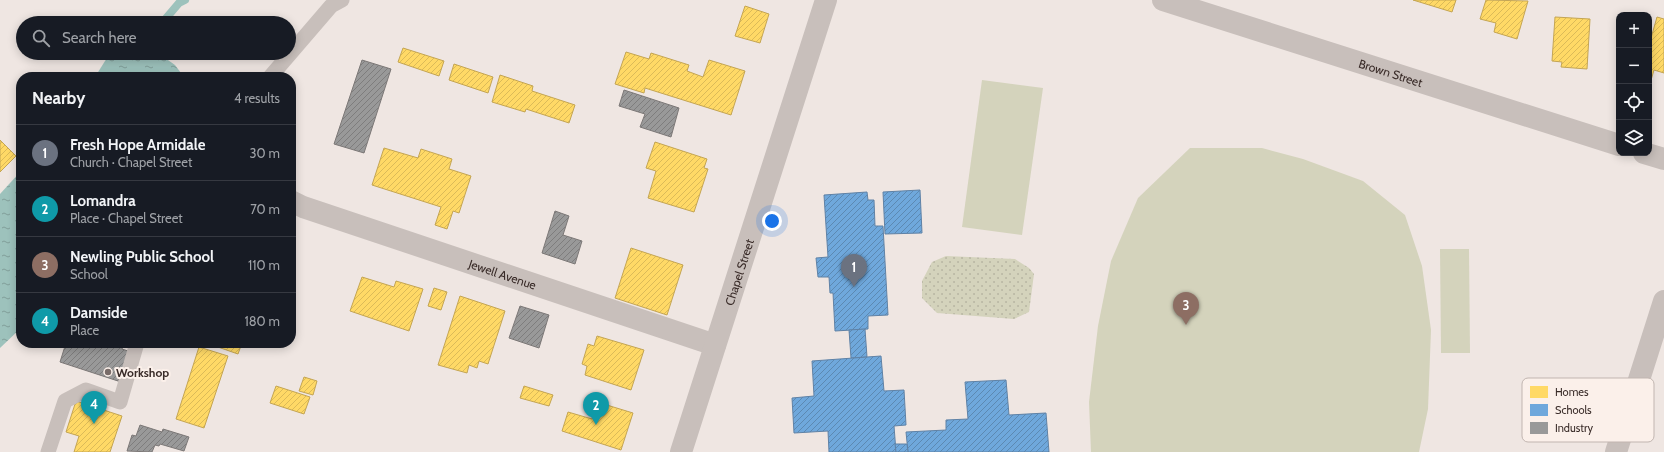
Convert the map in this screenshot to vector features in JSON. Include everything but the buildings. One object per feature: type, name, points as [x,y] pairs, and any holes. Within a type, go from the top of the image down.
[{"type":"street","name":"Chapel Street","points":[[681,452],[826,0]]},
{"type":"street","name":"Brown Street","points":[[1163,0],[1616,144]]},
{"type":"street","points":[[1652,155],[1664,159]]},
{"type":"street","name":"Jewell Avenue","points":[[296,204],[715,345]]},
{"type":"street","points":[[1640,378],[1664,301]]},
{"type":"street","points":[[1616,452],[1619,442]]},
{"type":"lane","points":[[296,47],[331,6],[342,0]]},
{"type":"lane","points":[[274,72],[285,60]]},
{"type":"lane","points":[[48,452],[65,401],[86,390],[120,402],[136,348]]},
{"type":"green space","points":[[982,80],[1043,88],[1022,235],[962,227]]},
{"type":"green space","points":[[1190,148],[1262,148],[1303,159],[1363,181],[1405,215],[1422,266],[1431,330],[1428,409],[1419,452],[1091,452],[1089,402],[1098,326],[1111,261],[1138,198]]},
{"type":"green space","points":[[1440,249],[1469,249],[1470,353],[1441,353]]},
{"type":"green space","points":[[946,256],[1015,259],[1029,268],[1034,274],[1029,312],[1014,319],[937,313],[922,298],[922,281],[932,262]]},
{"type":"water","points":[[106,60],[168,60],[175,65],[180,72],[98,72]]},
{"type":"water","points":[[16,176],[16,333],[0,348],[0,194]]},
{"type":"waterway","points":[[168,16],[179,3],[185,0]]},
{"type":"place","name":"Fresh Hope Armidale","points":[[854,287]]},
{"type":"place","name":"Newling Public School","points":[[1186,325]]},
{"type":"place","name":"Workshop","points":[[108,372]]},
{"type":"place","name":"Damside","points":[[94,424]]},
{"type":"place","name":"Lomandra","points":[[596,425]]}]
